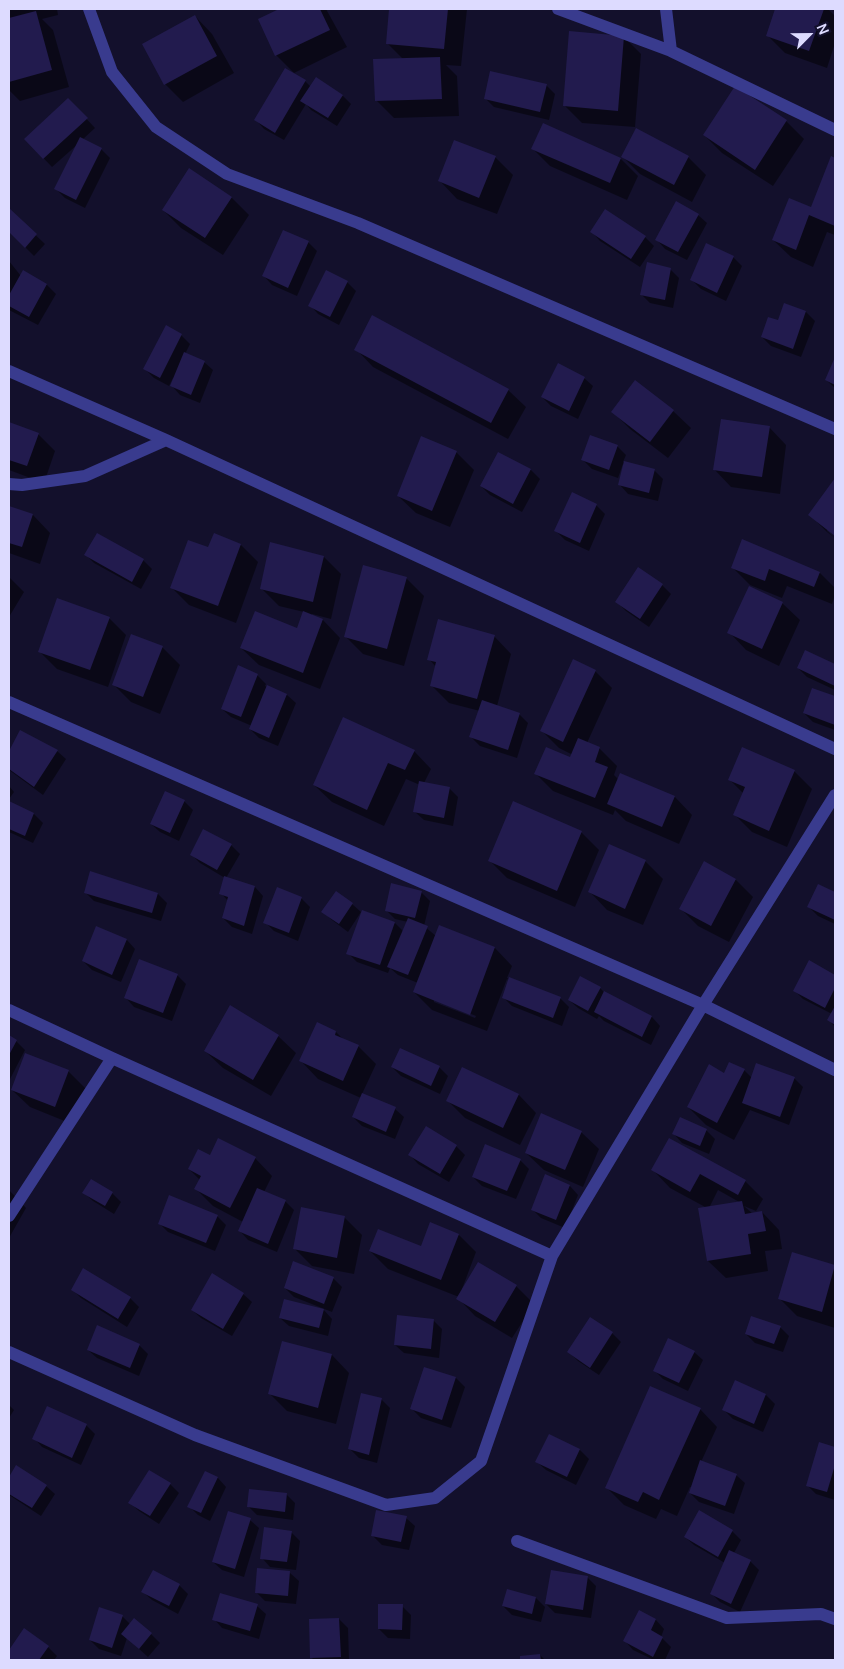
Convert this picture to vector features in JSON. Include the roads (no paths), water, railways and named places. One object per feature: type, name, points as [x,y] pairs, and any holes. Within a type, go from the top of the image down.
[{"type":"street","points":[[89,9],[112,72],[156,127],[227,174],[358,223],[835,429]]},
{"type":"street","points":[[558,9],[671,51],[835,130]]},
{"type":"street","points":[[666,9],[671,51]]},
{"type":"street","points":[[9,371],[166,440],[835,749]]},
{"type":"street","points":[[9,484],[22,485],[85,476],[166,440]]},
{"type":"street","points":[[9,702],[703,1005],[835,1070]]},
{"type":"street","points":[[9,1352],[195,1435],[386,1505],[435,1498],[481,1461],[552,1256],[703,1005],[835,795]]},
{"type":"street","points":[[9,1010],[552,1256]]},
{"type":"street","points":[[9,1216],[112,1058]]},
{"type":"street","points":[[517,1541],[727,1618],[822,1614],[835,1619]]}]
